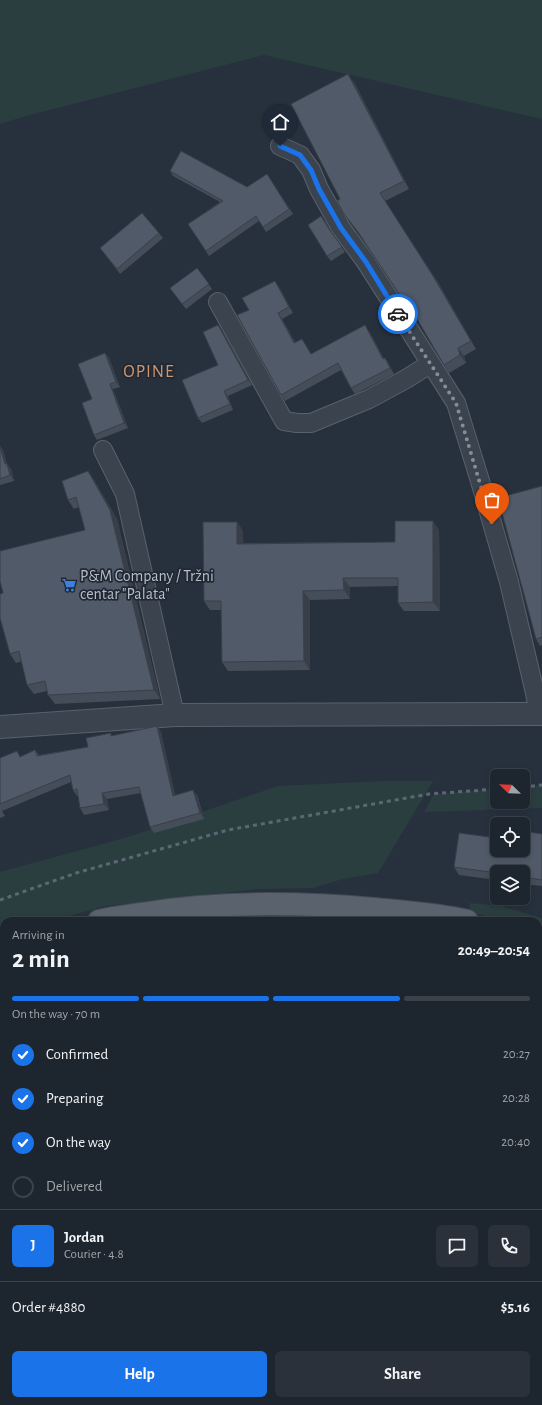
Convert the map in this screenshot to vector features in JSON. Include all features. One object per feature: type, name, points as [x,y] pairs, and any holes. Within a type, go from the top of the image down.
[{"type":"main road","points":[[123,917],[165,910],[212,905],[259,904],[321,905],[439,917]]},
{"type":"street","points":[[0,727],[174,715],[540,714],[509,582],[456,403],[366,262],[341,228],[319,189],[311,170],[300,155],[280,146]]},
{"type":"street","points":[[218,302],[284,421],[311,423],[325,418],[406,379],[430,364]]},
{"type":"street","points":[[103,450],[124,494],[174,715]]},
{"type":"green space","points":[[0,0],[542,0],[542,119],[264,55],[0,124]]},
{"type":"green space","points":[[384,781],[433,781],[378,873],[343,879],[313,888],[259,889],[106,906],[65,917],[0,917],[0,872],[125,838],[278,786]]},
{"type":"green space","points":[[542,785],[542,808],[530,808],[530,786]]},
{"type":"green space","points":[[490,790],[490,809],[512,809],[424,812],[434,794]]},
{"type":"green space","points":[[470,903],[501,906],[539,917],[490,917],[473,913],[470,910]]},
{"type":"building","points":[[348,74],[404,181],[380,193],[433,276],[471,341],[458,348],[460,355],[444,365],[403,295],[401,297],[358,232],[344,214],[337,201],[340,199],[291,104]]},
{"type":"building","points":[[181,151],[247,187],[267,174],[289,209],[263,227],[256,216],[206,251],[188,224],[223,201],[170,171]]},
{"type":"building","points":[[142,213],[159,233],[117,269],[100,248]]},
{"type":"building","points":[[321,216],[342,247],[327,256],[308,225]]},
{"type":"building","points":[[197,268],[209,284],[182,304],[170,288]]},
{"type":"building","points":[[275,281],[289,307],[278,313],[294,343],[302,339],[311,354],[365,325],[383,359],[385,358],[390,368],[351,388],[338,363],[281,395],[237,315],[249,310],[242,298]]},
{"type":"building","points":[[218,325],[248,380],[224,391],[230,404],[198,418],[182,380],[218,365],[203,332]]},
{"type":"building","points":[[105,353],[116,382],[110,384],[124,423],[94,435],[82,403],[92,399],[78,364]]},
{"type":"building","points":[[0,447],[10,475],[0,479]]},
{"type":"building","name":"P&M Company / Tržni centar \"Palata\"","points":[[88,471],[110,510],[154,690],[48,695],[45,681],[27,685],[19,651],[10,654],[0,618],[0,594],[3,593],[0,581],[0,551],[85,530],[76,497],[68,500],[62,481]]},
{"type":"building","points":[[542,486],[542,637],[536,639],[498,498]]},
{"type":"building","points":[[395,521],[433,521],[433,602],[398,603],[398,578],[343,578],[344,590],[303,591],[304,661],[222,662],[221,601],[204,601],[203,522],[237,522],[237,544],[395,542]]},
{"type":"building","points":[[157,726],[173,796],[193,790],[200,813],[150,827],[139,787],[102,793],[104,804],[80,808],[77,789],[73,790],[70,775],[0,804],[0,758],[17,751],[20,757],[35,750],[37,756],[88,747],[86,738],[111,733],[111,736]]},
{"type":"building","points":[[530,832],[542,834],[542,880],[530,878],[530,865],[490,865],[490,872],[454,867],[459,833],[490,837],[490,857],[530,857]]},
{"type":"railway","points":[[530,786],[542,785]]},
{"type":"railway","points":[[0,900],[76,873],[228,830],[429,794],[490,790]]},
{"type":"way so far","points":[[398,314],[456,403],[492,524]]},
{"type":"place","name":"P&M Company / Tržni centar \"Palata\"","points":[[69,585]]},
{"type":"district","name":"OPINE","points":[[149,372]]},
{"type":"route","points":[[280,146],[300,155],[311,170],[319,189],[341,228],[366,262],[398,314]]}]
